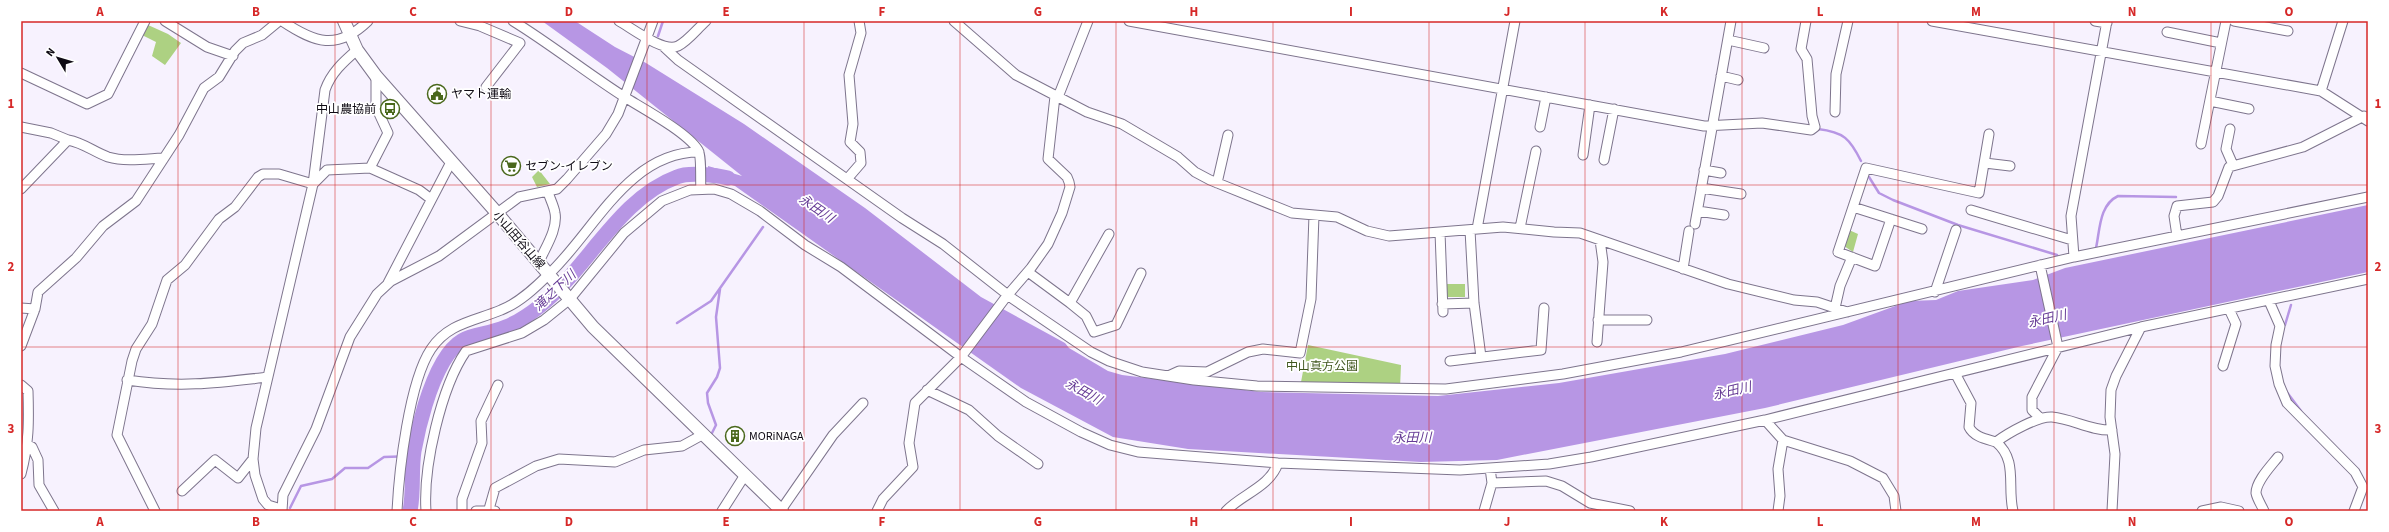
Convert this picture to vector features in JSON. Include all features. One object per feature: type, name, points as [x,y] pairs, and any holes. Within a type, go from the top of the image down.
[{"type":"main road","name":"小山田谷山線","points":[[344,21],[356,50],[376,76],[450,162],[497,213],[593,327],[627,362],[781,511]]},
{"type":"street","points":[[21,73],[87,104],[108,94],[145,21]]},
{"type":"street","points":[[165,21],[207,47],[232,56]]},
{"type":"street","points":[[21,346],[35,309],[38,292],[76,258],[103,226],[136,201],[162,158],[179,135],[204,88],[219,77],[232,56],[243,43],[262,35],[280,21],[301,32],[327,42],[349,36],[368,21]]},
{"type":"street","points":[[460,21],[480,26],[520,43],[486,87]]},
{"type":"street","points":[[513,21],[553,46],[626,98],[654,114],[693,144],[699,152],[701,189]]},
{"type":"street","points":[[619,21],[646,39],[664,47],[671,48],[679,46],[706,21]]},
{"type":"street","points":[[387,284],[439,256],[519,197],[557,189],[606,134],[626,98],[653,21]]},
{"type":"street","points":[[848,178],[861,163],[860,152],[850,142],[853,124],[849,84],[861,32],[859,21]]},
{"type":"street","points":[[877,511],[883,499],[913,467],[909,443],[915,403],[961,357],[1007,296],[1028,272],[1048,244],[1062,213],[1070,187],[1067,177],[1048,159],[1057,97],[1088,21]]},
{"type":"street","points":[[1129,21],[1704,126],[1762,123],[1814,130],[1807,59],[1801,49],[1806,21]]},
{"type":"street","points":[[1481,357],[1474,303],[1473,229],[1515,21]]},
{"type":"street","points":[[1683,269],[1692,227],[1698,211],[1711,126],[1731,21]]},
{"type":"street","points":[[1835,112],[1836,74],[1848,21]]},
{"type":"street","points":[[1932,21],[2322,91],[2366,118]]},
{"type":"street","points":[[1985,31],[1987,21]]},
{"type":"street","points":[[2074,257],[2071,216],[2107,22],[2095,21]]},
{"type":"street","points":[[2201,144],[2226,21]]},
{"type":"street","points":[[2234,21],[2288,31]]},
{"type":"street","points":[[2322,91],[2343,21]]},
{"type":"street","points":[[957,22],[1016,75],[1087,112],[1122,124],[1178,157],[1195,172],[1217,183],[1292,213],[1336,217],[1357,228],[1376,234],[1397,236],[1503,227],[1580,233],[1728,284],[1847,312]]},
{"type":"street","points":[[2167,32],[2221,43]]},
{"type":"street","points":[[1728,40],[1764,48]]},
{"type":"street","points":[[664,47],[678,60],[848,178],[902,218],[943,244],[1007,296],[1091,352],[1119,365],[1168,376],[1257,386],[1446,389],[1563,374],[1655,357],[1935,292],[2074,257],[2368,198]]},
{"type":"street","points":[[356,50],[333,74],[325,90],[313,184],[256,428],[253,459],[255,475],[263,499],[268,505],[281,510],[283,495],[316,429],[350,337],[367,308],[387,284],[450,162]]},
{"type":"street","points":[[370,168],[388,132],[376,107],[376,76]]},
{"type":"street","points":[[1721,76],[1738,80]]},
{"type":"street","points":[[1540,127],[1546,97]]},
{"type":"street","points":[[2210,101],[2249,109]]},
{"type":"street","points":[[1583,155],[1590,105]]},
{"type":"street","points":[[1604,160],[1614,109]]},
{"type":"street","points":[[2177,236],[2174,216],[2177,206],[2213,202],[2218,196],[2229,167],[2303,147],[2366,118]]},
{"type":"street","points":[[21,127],[51,133],[68,140],[84,144],[108,157],[124,160],[162,158]]},
{"type":"street","points":[[2230,129],[2226,149],[2233,165]]},
{"type":"street","points":[[1891,219],[1875,266],[1838,252],[1866,168],[1979,193],[1989,134]]},
{"type":"street","points":[[1217,183],[1228,135]]},
{"type":"street","points":[[21,189],[68,140]]},
{"type":"street","points":[[1520,228],[1536,151]]},
{"type":"street","points":[[397,511],[402,462],[415,390],[424,363],[438,340],[462,322],[501,310],[514,303],[551,276],[624,186],[654,165],[680,155],[699,152]]},
{"type":"street","points":[[1985,163],[2010,166]]},
{"type":"street","points":[[313,184],[327,170],[370,168],[419,190],[431,199]]},
{"type":"street","points":[[1704,170],[1721,173]]},
{"type":"street","points":[[155,511],[116,435],[127,380],[136,349],[152,324],[167,280],[185,265],[219,219],[235,207],[258,177],[263,174],[279,174],[313,184]]},
{"type":"street","points":[[1701,188],[1741,194]]},
{"type":"street","points":[[426,511],[426,482],[438,422],[449,383],[459,361],[466,351],[522,333],[544,320],[569,298],[635,222],[670,196],[690,190],[714,190],[731,194],[760,211],[805,245],[841,267],[961,357],[1026,402],[1075,429],[1110,445],[1138,452],[1278,463],[1398,469],[1460,470],[1549,464],[1591,457],[1765,420],[2141,327],[2368,279]]},
{"type":"street","points":[[539,262],[551,236],[555,220],[555,213],[548,192]]},
{"type":"street","points":[[1853,207],[1922,229]]},
{"type":"street","points":[[1971,210],[2072,240]]},
{"type":"street","points":[[1698,211],[1724,215]]},
{"type":"street","points":[[1168,376],[1179,371],[1207,372],[1248,352],[1263,350],[1300,353],[1311,299],[1314,215]]},
{"type":"street","points":[[1935,292],[1956,230]]},
{"type":"street","points":[[1440,232],[1442,308],[1474,303]]},
{"type":"street","points":[[1070,303],[1109,234]]},
{"type":"street","points":[[1597,342],[1603,262],[1600,240]]},
{"type":"street","points":[[1835,308],[1840,286],[1852,257]]},
{"type":"street","points":[[2040,265],[2058,348],[2032,397],[2032,410],[2040,418]]},
{"type":"street","points":[[1028,272],[1086,316],[1094,332],[1116,325],[1140,273]]},
{"type":"street","points":[[2269,301],[2280,326],[2276,345],[2275,366],[2279,384],[2288,403],[2355,472],[2363,487],[2354,511]]},
{"type":"street","points":[[21,308],[35,309]]},
{"type":"street","points":[[1450,361],[1541,350],[1544,308]]},
{"type":"street","points":[[2223,366],[2236,324],[2229,309]]},
{"type":"street","points":[[1598,320],[1647,320]]},
{"type":"street","points":[[2112,511],[2115,454],[2110,404],[2111,390],[2116,376],[2141,327]]},
{"type":"street","points":[[1954,373],[1971,403],[1969,427],[1983,438],[1996,442],[2004,448],[2011,467],[2011,504],[2013,511]]},
{"type":"street","points":[[127,380],[160,385],[196,385],[268,377]]},
{"type":"street","points":[[21,385],[28,391],[28,445],[21,474]]},
{"type":"street","points":[[462,511],[462,499],[482,443],[481,421],[498,385]]},
{"type":"street","points":[[927,390],[969,410],[998,436],[1038,464]]},
{"type":"street","points":[[781,511],[834,435],[863,403]]},
{"type":"street","points":[[1996,442],[2007,434],[2040,418],[2051,417],[2099,430],[2112,430]]},
{"type":"street","points":[[1765,420],[1783,440],[1826,452],[1874,472],[1883,478],[1890,487],[1894,496],[1896,511]]},
{"type":"street","points":[[476,511],[492,510],[494,488],[536,466],[559,459],[614,462],[644,450],[682,446],[702,435]]},
{"type":"street","points":[[1778,511],[1780,496],[1778,469],[1783,440]]},
{"type":"street","points":[[28,445],[32,447],[38,460],[38,485],[54,511]]},
{"type":"street","points":[[2264,511],[2256,494],[2257,488],[2278,457]]},
{"type":"street","points":[[182,491],[215,460],[238,478],[253,459]]},
{"type":"street","points":[[1226,511],[1269,479],[1275,471],[1278,463]]},
{"type":"street","points":[[1484,511],[1492,483],[1490,468]]},
{"type":"street","points":[[722,511],[745,476]]},
{"type":"street","points":[[1492,483],[1546,481],[1558,484],[1590,503],[1622,508],[1630,511]]},
{"type":"street","points":[[2202,511],[2221,507],[2239,511]]},
{"type":"green space","points":[[148,25],[168,34],[181,43],[165,65],[152,56],[156,42],[142,35]]},
{"type":"green space","points":[[539,170],[550,184],[537,187],[532,177]]},
{"type":"green space","points":[[1849,230],[1858,234],[1853,252],[1844,246]]},
{"type":"green space","points":[[1445,284],[1465,284],[1465,297],[1446,297]]},
{"type":"green space","name":"中山真方公園","points":[[1308,345],[1401,365],[1400,388],[1301,382]]},
{"type":"water","name":"永田川","points":[[542,21],[575,21],[615,47],[646,63],[744,124],[865,208],[981,297],[1065,343],[1069,348],[1108,371],[1122,375],[1261,392],[1438,396],[1559,383],[1725,354],[1843,325],[1909,301],[1936,300],[1958,291],[2033,280],[2065,268],[2368,205],[2368,272],[2022,346],[1765,408],[1497,460],[1421,462],[1188,449],[1113,437],[1021,388],[735,186],[709,179],[708,166],[742,176],[607,68]]},
{"type":"waterway","points":[[658,36],[663,21]]},
{"type":"waterway","points":[[1818,129],[1834,132],[1845,138],[1853,147],[1861,161]]},
{"type":"waterway","name":"滝之下川","points":[[410,511],[413,458],[425,405],[433,382],[443,362],[457,344],[471,337],[496,331],[515,323],[540,306],[557,291],[621,217],[656,187],[682,175],[695,174],[728,178]]},
{"type":"waterway","points":[[1869,177],[1879,193],[1893,200],[1958,225],[2057,255]]},
{"type":"waterway","points":[[2096,248],[2101,219],[2107,205],[2118,196],[2176,197]]},
{"type":"waterway","points":[[677,323],[711,301],[763,227]]},
{"type":"waterway","points":[[711,435],[716,425],[708,403],[707,393],[717,377],[720,368],[716,317],[720,289]]},
{"type":"waterway","points":[[2285,325],[2291,305]]},
{"type":"waterway","points":[[2286,391],[2301,411]]},
{"type":"waterway","points":[[290,508],[301,486],[332,479],[345,468],[368,468],[384,457],[414,456]]},
{"type":"place","name":"ヤマト運輸","points":[[437,94]]},
{"type":"place","name":"中山農協前","points":[[390,109]]},
{"type":"place","name":"セブン-イレブン","points":[[511,166]]},
{"type":"place","name":"MORiNAGA","points":[[735,436]]}]
